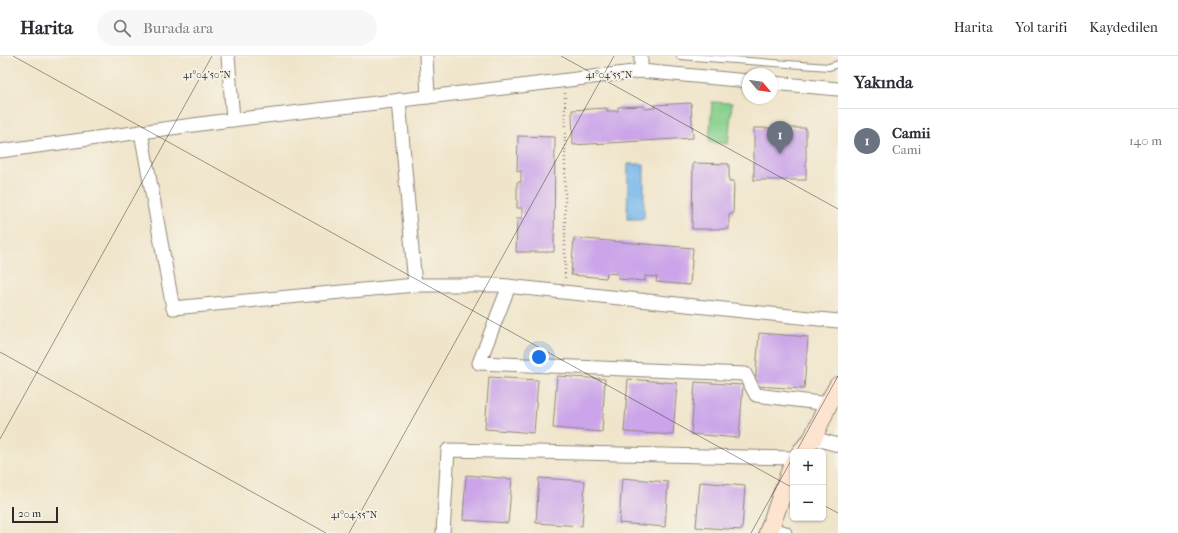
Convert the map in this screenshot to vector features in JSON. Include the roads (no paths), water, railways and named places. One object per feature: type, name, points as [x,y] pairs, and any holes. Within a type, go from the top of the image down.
[{"type":"main road","points":[[804,449],[813,438],[828,404],[838,386]]},
{"type":"main road","points":[[774,531],[790,475]]},
{"type":"street","points":[[228,56],[233,120]]},
{"type":"street","points":[[426,56],[428,97]]},
{"type":"street","points":[[641,56],[641,71]]},
{"type":"street","points":[[0,151],[233,120],[641,71],[742,80]]},
{"type":"street","points":[[778,84],[838,89]]},
{"type":"street","points":[[398,100],[415,285]]},
{"type":"street","points":[[141,132],[173,308],[415,285],[497,285],[838,320]]},
{"type":"street","points":[[510,286],[478,363],[745,374],[756,395],[828,404]]},
{"type":"street","points":[[813,438],[838,445]]},
{"type":"street","points":[[442,533],[448,450],[790,458]]},
{"type":"lane","points":[[680,56],[829,67],[838,64]]},
{"type":"water","points":[[628,164],[644,164],[644,219],[627,219]]},
{"type":"place","name":"Camii","points":[[780,154]]}]
